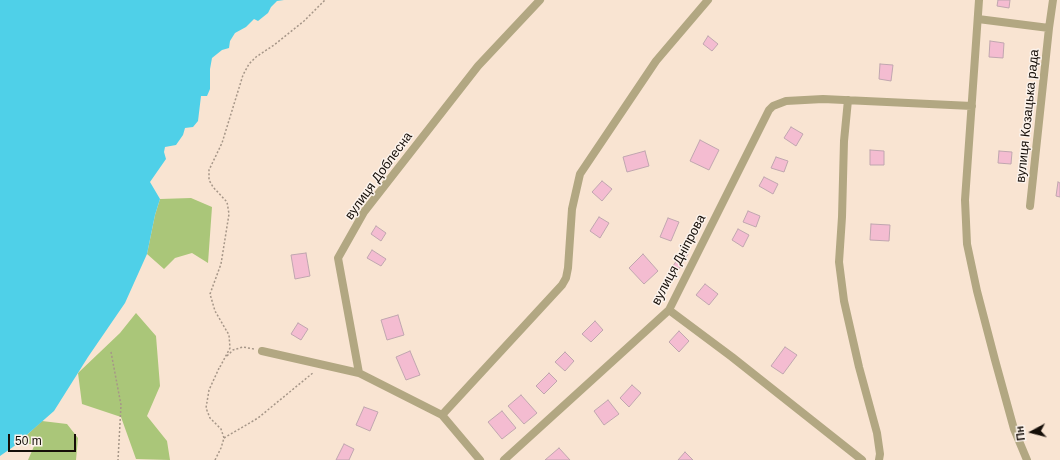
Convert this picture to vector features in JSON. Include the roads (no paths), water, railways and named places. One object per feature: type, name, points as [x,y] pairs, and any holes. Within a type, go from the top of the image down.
[{"type":"street","name":"вулиця Доблесна","points":[[360,373],[338,258],[364,212],[473,72],[540,0]]},
{"type":"street","points":[[442,415],[562,285],[566,278],[568,268],[572,209],[580,174],[656,61],[708,0]]},
{"type":"street","points":[[979,0],[965,200],[967,244],[977,291],[1001,384],[1014,430],[1027,460]]},
{"type":"street","name":"вулиця Козацька рада","points":[[1030,206],[1053,0]]},
{"type":"street","points":[[978,19],[1049,28]]},
{"type":"street","name":"вулиця Дніпрова","points":[[504,460],[669,310],[769,110],[773,106],[786,101],[823,99],[848,100]]},
{"type":"street","points":[[879,460],[880,454],[877,433],[859,367],[846,308],[839,262],[844,141],[848,100],[972,106]]},
{"type":"street","points":[[669,310],[732,357],[862,460]]},
{"type":"street","points":[[262,351],[360,373],[442,415],[480,460]]},
{"type":"water","points":[[0,0],[284,0],[277,1],[268,13],[258,21],[254,19],[246,27],[235,33],[230,41],[229,48],[222,50],[212,58],[210,69],[210,89],[207,96],[201,96],[198,121],[193,127],[185,128],[183,135],[176,145],[165,147],[164,152],[166,159],[150,182],[160,199],[147,254],[125,303],[88,357],[54,411],[13,447],[0,456]]}]
